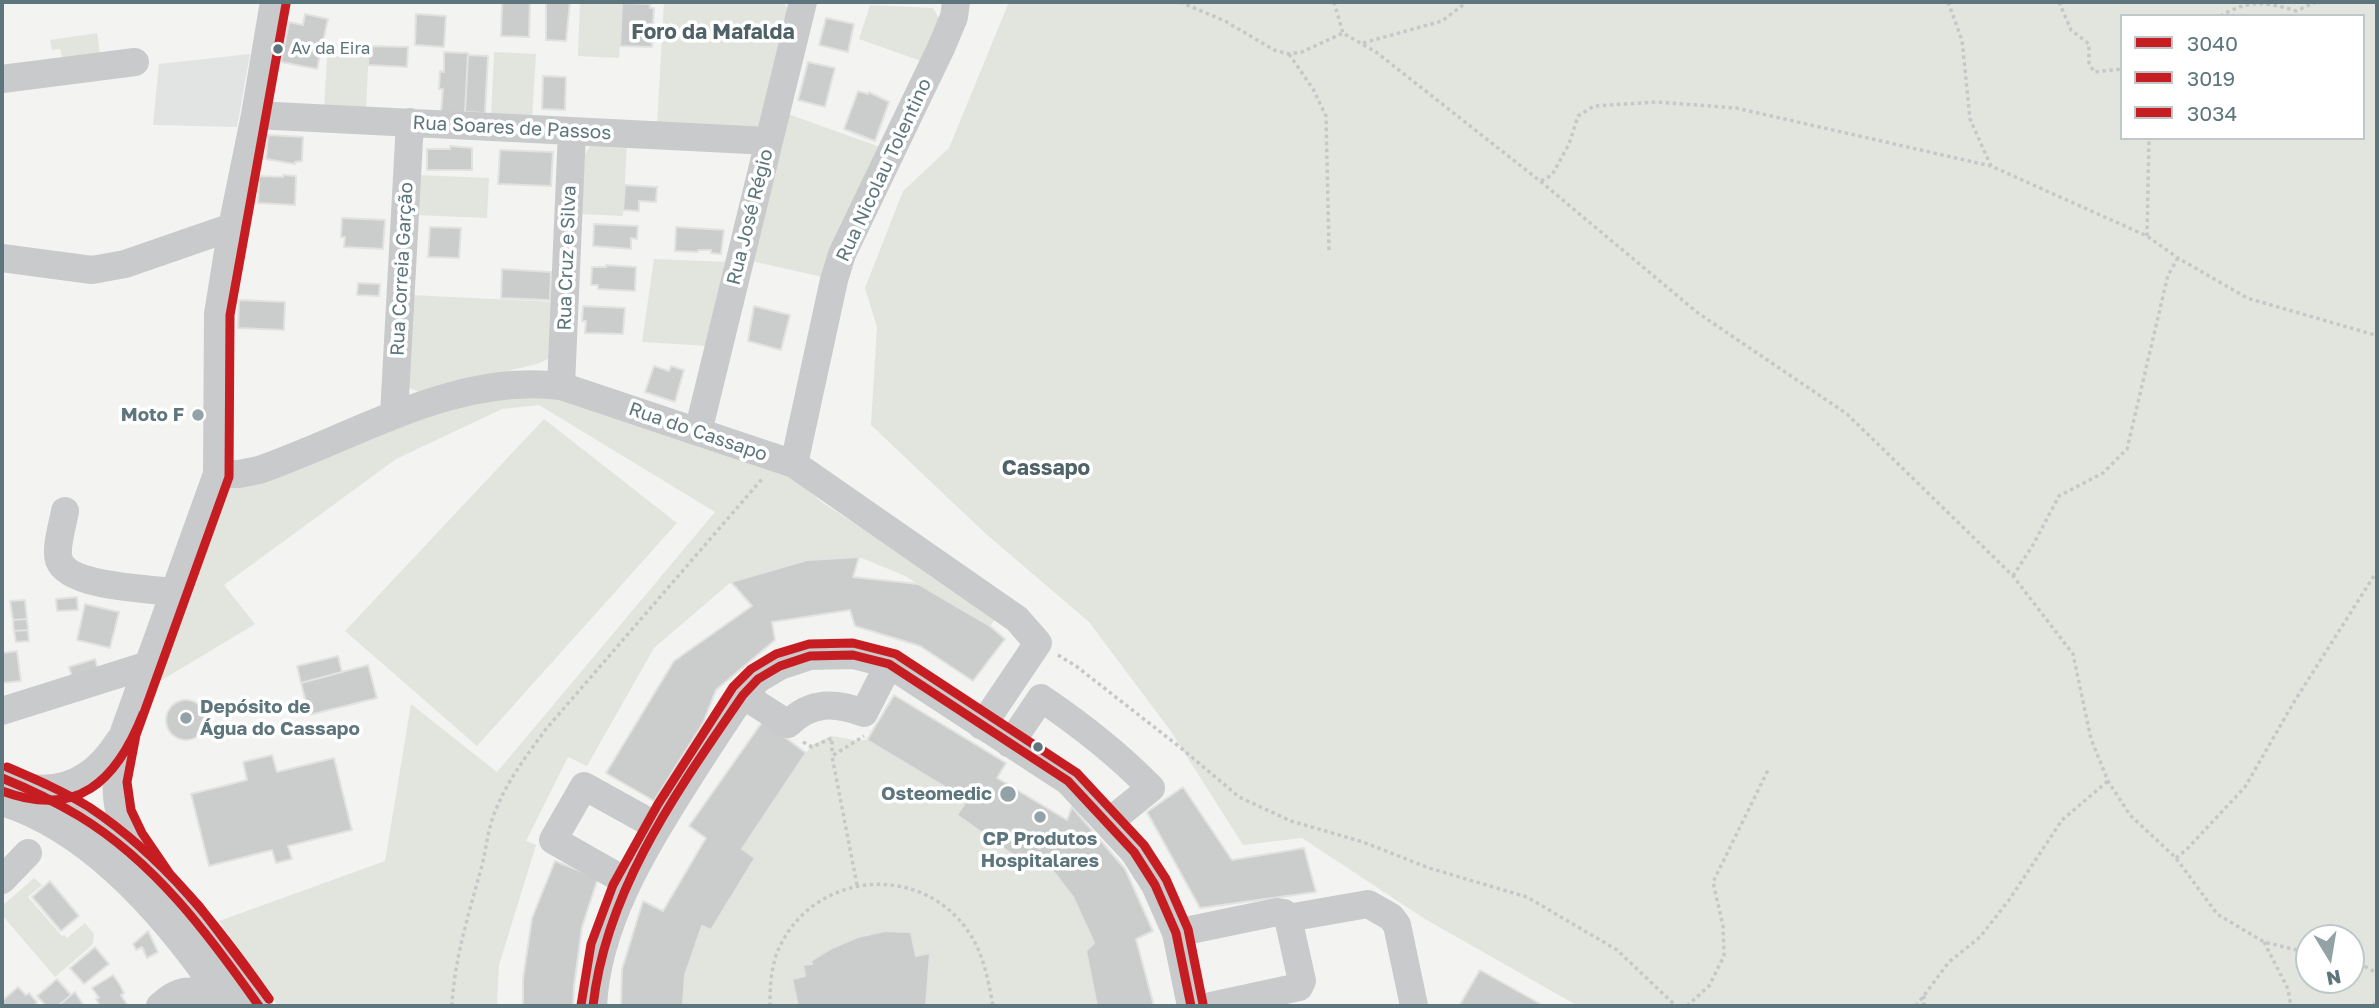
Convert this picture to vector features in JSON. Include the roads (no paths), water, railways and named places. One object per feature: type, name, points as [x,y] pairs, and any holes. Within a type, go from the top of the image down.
[{"type":"street","points":[[160,882],[131,839],[119,814],[115,781],[124,732],[217,474],[219,451],[216,339],[232,227],[274,2]]},
{"type":"street","name":"Rua José Régio","points":[[698,432],[803,2]]},
{"type":"street","name":"Rua Nicolau Tolentino","points":[[787,462],[842,254],[941,48],[954,17],[956,2]]},
{"type":"street","points":[[2,79],[135,62]]},
{"type":"street","name":"Rua Soares de Passos","points":[[255,115],[769,141]]},
{"type":"street","name":"Rua Correia Garção","points":[[394,415],[410,122]]},
{"type":"street","name":"Rua Cruz e Silva","points":[[561,386],[572,131]]},
{"type":"street","points":[[2,258],[92,270],[125,264],[232,227]]},
{"type":"street","name":"Rua do Cassapo","points":[[217,474],[259,470],[394,415],[481,389],[534,382],[561,386],[787,462],[1017,619],[1038,643],[982,726]]},
{"type":"street","points":[[65,511],[58,553],[62,566],[68,571],[89,580],[125,589],[173,592]]},
{"type":"street","points":[[593,1006],[604,947],[627,882],[658,827],[744,695],[758,679],[780,666],[810,656],[853,655],[889,664],[1068,781],[1109,822],[1134,852],[1155,885],[1176,933],[1191,1006]]},
{"type":"street","points":[[744,695],[788,724],[798,713],[828,703],[845,705],[864,713],[889,664]]},
{"type":"street","points":[[2,711],[148,665]]},
{"type":"street","points":[[1010,744],[1041,698],[1086,728],[1120,756],[1151,788],[1109,822]]},
{"type":"street","points":[[29,788],[66,786],[91,775],[124,732]]},
{"type":"street","points":[[2,778],[71,809],[101,830],[160,882],[189,913],[258,1006]]},
{"type":"street","points":[[627,882],[553,840],[584,786],[658,827]]},
{"type":"street","points":[[2,802],[58,828],[115,869],[172,929],[225,1002]]},
{"type":"street","points":[[2,880],[28,853]]},
{"type":"street","points":[[1288,918],[1368,904],[1391,917],[1399,929],[1414,1006]]},
{"type":"street","points":[[1176,933],[1277,912],[1284,913],[1288,918],[1302,981],[1299,987],[1211,1006]]},
{"type":"street","points":[[160,1006],[173,995],[186,991],[225,1002]]},
{"type":"place","name":"Av da Eira","points":[[278,49]]},
{"type":"place","name":"Moto F","points":[[198,415]]},
{"type":"place","name":"Depósito de Água do Cassapo","points":[[186,718]]},
{"type":"place","name":"Osteomedic","points":[[1008,794]]},
{"type":"place","name":"CP Produtos Hospitalares","points":[[1040,817]]},
{"type":"district","name":"Foro da Mafalda","points":[[713,32]]},
{"type":"district","name":"Cassapo","points":[[1046,468]]}]
